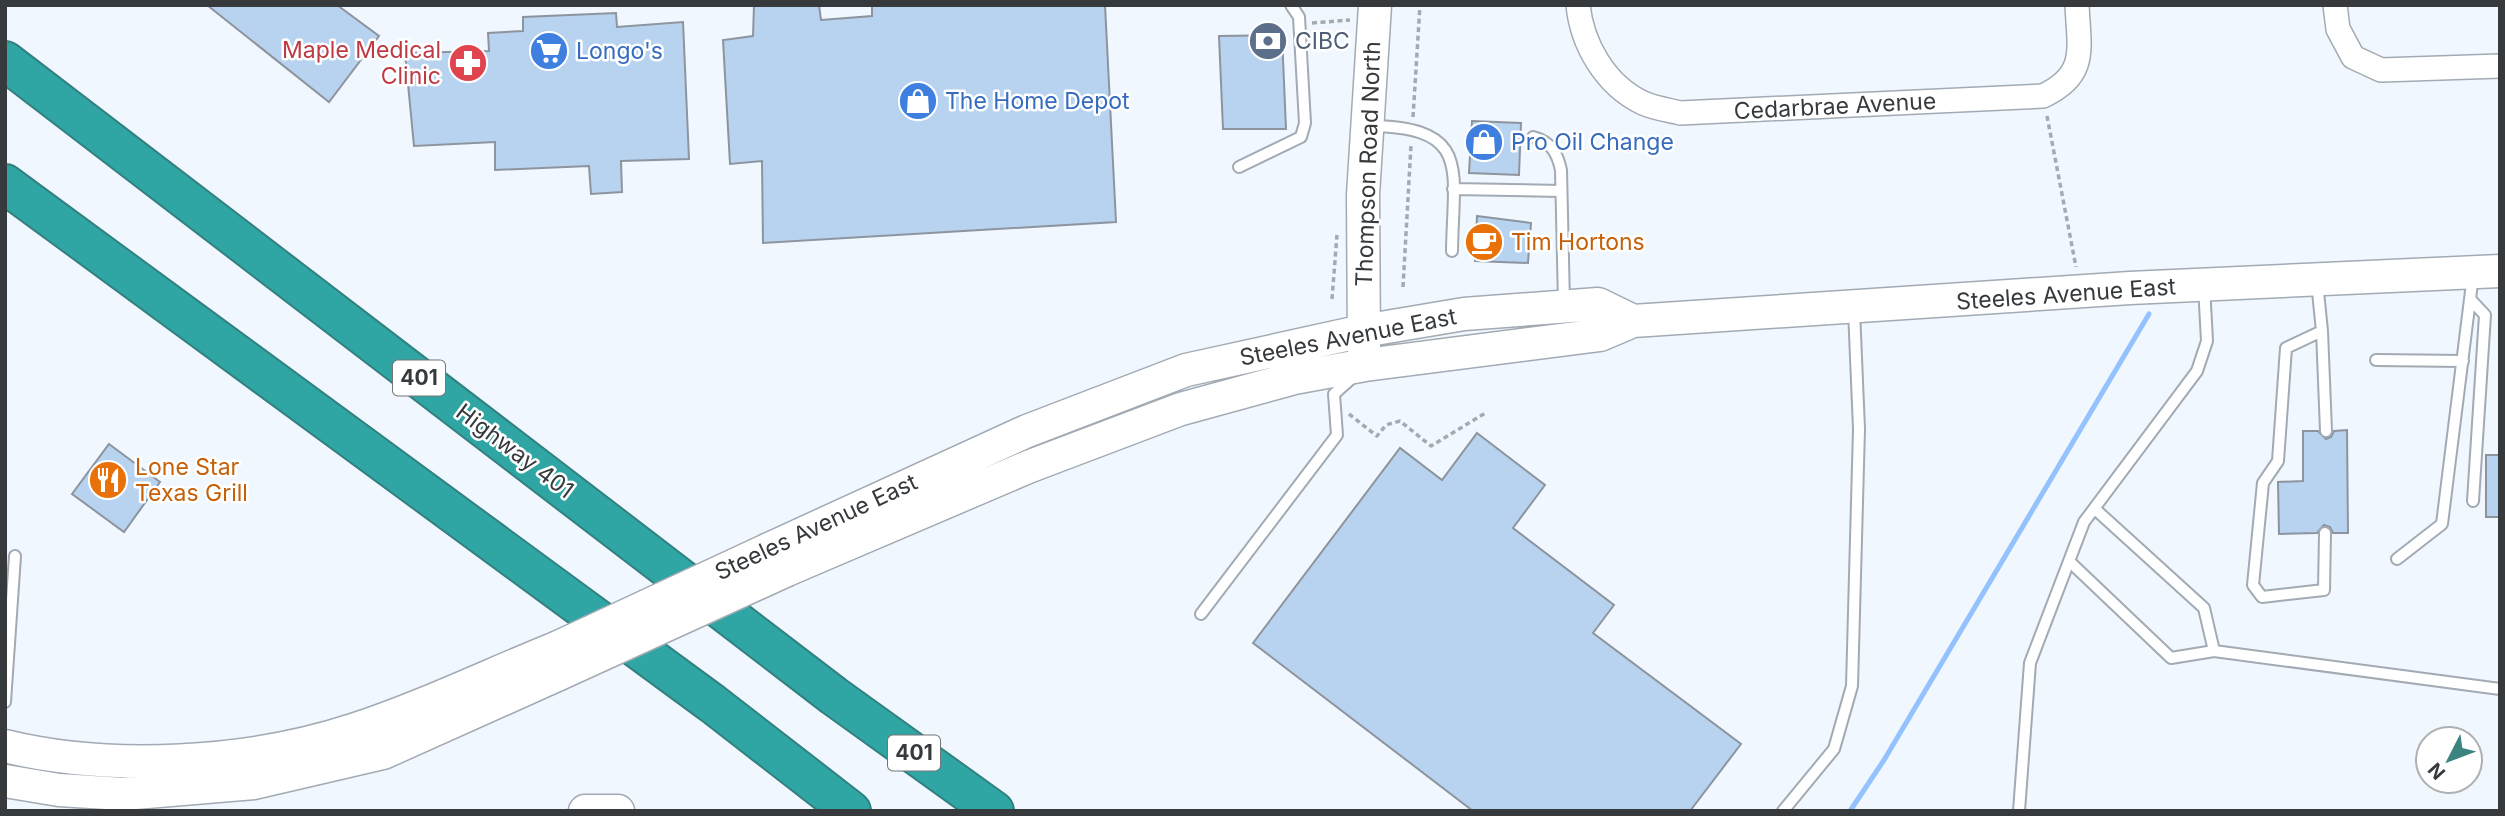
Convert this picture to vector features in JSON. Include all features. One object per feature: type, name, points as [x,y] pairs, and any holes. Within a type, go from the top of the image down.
[{"type":"highway","name":"Highway 401","points":[[5,61],[822,687],[994,811]]},
{"type":"highway","points":[[5,184],[545,580],[851,811]]},
{"type":"main road","name":"Thompson Road North","points":[[1363,13],[1367,126],[1363,195],[1365,365]]},
{"type":"main road","name":"Steeles Avenue East","points":[[778,559],[1181,408],[1294,378],[1365,365],[1600,335],[1633,321],[2316,279],[2481,281]]},
{"type":"main road","name":"Steeles Avenue East","points":[[5,781],[59,790],[123,794],[254,783],[383,753],[557,661],[778,559],[1027,431],[1173,375],[1363,331],[1464,314],[1598,304],[1633,321]]},
{"type":"main road","name":"Steeles Avenue East","points":[[5,746],[50,757],[100,762],[180,760],[267,750],[353,730],[557,661]]},
{"type":"main road","points":[[585,811],[618,811]]},
{"type":"street","name":"Cedarbrae Avenue","points":[[1578,5],[1588,48],[1612,80],[1642,103],[1680,113],[2043,96]]},
{"type":"street","points":[[2043,96],[2060,88],[2072,77],[2078,64],[2077,5]]},
{"type":"street","points":[[2334,5],[2338,29],[2353,57],[2381,71],[2500,66]]},
{"type":"lane","points":[[1239,167],[1301,137],[1305,123],[1300,23],[1297,9],[1291,5]]},
{"type":"lane","points":[[1367,126],[1399,126],[1437,138],[1450,155],[1453,189],[1452,251]]},
{"type":"lane","points":[[1533,136],[1546,140],[1557,154],[1561,191],[1564,307]]},
{"type":"lane","points":[[1453,189],[1561,191]]},
{"type":"lane","points":[[2316,279],[2322,331],[2326,431]]},
{"type":"lane","points":[[2397,559],[2442,524],[2463,361],[2481,281]]},
{"type":"lane","points":[[2473,501],[2485,315],[2481,281]]},
{"type":"lane","points":[[2019,811],[2030,663],[2084,522],[2197,372],[2207,341],[2204,285]]},
{"type":"lane","points":[[1783,811],[1833,749],[1852,686],[1859,429],[1854,307]]},
{"type":"lane","points":[[2322,331],[2286,348],[2278,461],[2263,483],[2253,585],[2262,597],[2325,590],[2325,533]]},
{"type":"lane","points":[[2376,360],[2463,361]]},
{"type":"lane","points":[[1201,614],[1337,435],[1334,394],[1365,365]]},
{"type":"lane","points":[[2095,509],[2204,608],[2214,651]]},
{"type":"lane","points":[[5,702],[15,556]]},
{"type":"lane","points":[[2069,561],[2171,658],[2214,651],[2500,689]]},
{"type":"path","points":[[1300,23],[1363,13]]},
{"type":"path","points":[[2043,96],[2081,293]]},
{"type":"path","points":[[1334,401],[1377,436],[1386,425],[1399,421],[1431,446],[1487,412]]},
{"type":"building","points":[[207,5],[337,5],[379,36],[329,102]]},
{"type":"building","name":"The Home Depot","points":[[754,5],[819,5],[821,20],[872,16],[872,5],[1105,5],[1116,222],[763,243],[762,161],[730,164],[723,40],[753,36]]},
{"type":"building","points":[[616,13],[617,27],[683,22],[689,159],[621,161],[622,192],[591,194],[589,166],[495,170],[495,142],[414,146],[405,53],[489,51],[488,33],[523,31],[523,17]]},
{"type":"building","points":[[1282,35],[1286,129],[1223,129],[1219,36]]},
{"type":"building","points":[[1472,121],[1521,123],[1519,175],[1469,173]]},
{"type":"building","points":[[1477,216],[1531,223],[1528,263],[1475,261]]},
{"type":"building","points":[[2347,430],[2348,533],[2333,533],[2330,527],[2324,525],[2317,533],[2279,534],[2278,482],[2303,481],[2303,431],[2318,431],[2326,439],[2331,437],[2334,431]]},
{"type":"building","points":[[1477,433],[1545,485],[1513,528],[1614,605],[1593,633],[1741,744],[1690,811],[1473,811],[1253,643],[1400,448],[1442,480]]},
{"type":"building","points":[[109,444],[160,482],[124,532],[72,494]]},
{"type":"building","points":[[2486,455],[2500,455],[2500,517],[2486,517]]},
{"type":"waterway","points":[[1850,811],[1884,760],[2149,314]]},
{"type":"place","name":"CIBC","points":[[1268,41]]},
{"type":"place","name":"Longo's","points":[[549,51]]},
{"type":"place","name":"Maple Medical Clinic","points":[[468,63]]},
{"type":"place","name":"The Home Depot","points":[[918,101]]},
{"type":"place","name":"Pro Oil Change","points":[[1484,142]]},
{"type":"place","name":"Tim Hortons","points":[[1484,242]]},
{"type":"place","name":"Lone Star Texas Grill","points":[[108,480]]}]
